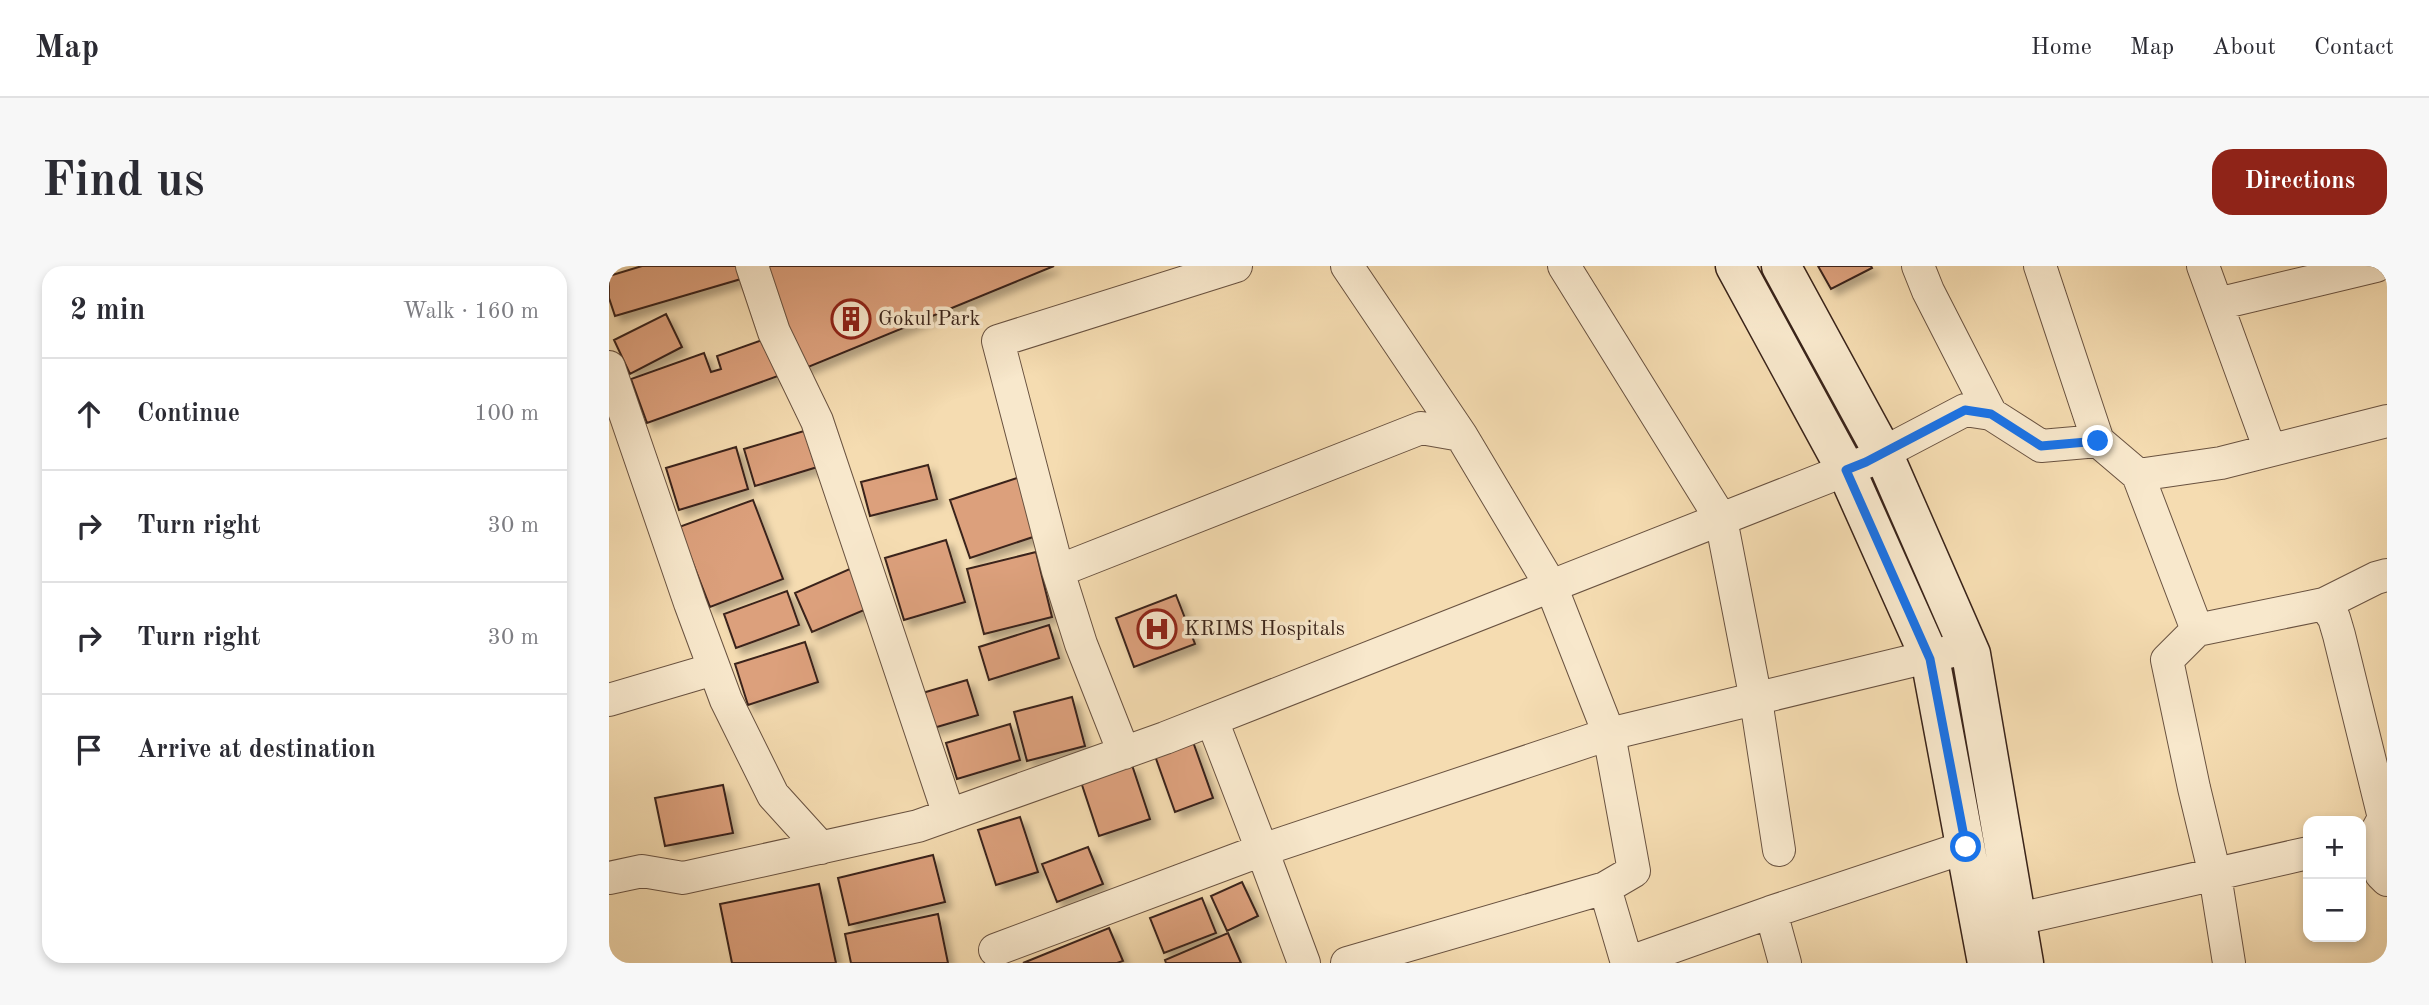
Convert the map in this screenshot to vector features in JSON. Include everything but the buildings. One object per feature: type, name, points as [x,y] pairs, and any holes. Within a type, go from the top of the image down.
[{"type":"street","points":[[752,266],[774,332],[817,421],[949,815]]},
{"type":"street","points":[[1124,753],[1081,644],[1058,571],[998,341],[1236,266]]},
{"type":"street","points":[[1347,266],[1461,435],[1551,586],[1609,734],[1634,872],[1605,888],[1347,963]]},
{"type":"street","points":[[1564,266],[1721,519],[1756,700],[1779,850]]},
{"type":"street","points":[[1735,266],[1846,470],[1930,659],[1966,847],[1995,937],[2024,963]]},
{"type":"street","points":[[1781,266],[1883,453],[1969,648],[1995,937]]},
{"type":"street","points":[[1918,266],[1991,414]]},
{"type":"street","points":[[2041,266],[2098,441],[2138,475],[2197,630]]},
{"type":"street","points":[[2203,266],[2270,450]]},
{"type":"street","points":[[2217,304],[2376,266]]},
{"type":"street","points":[[609,367],[621,445],[726,700],[773,795],[821,848]]},
{"type":"street","points":[[609,878],[642,870],[683,878],[918,826],[1124,753],[1846,470],[1965,410],[1991,414],[2041,446],[2098,441]]},
{"type":"street","points":[[2138,475],[2221,463],[2387,421]]},
{"type":"street","points":[[1058,571],[1421,428],[1461,435]]},
{"type":"street","points":[[2229,963],[2215,875],[2167,660],[2197,630],[2324,604],[2387,575]]},
{"type":"street","points":[[2324,604],[2339,635],[2384,818],[2367,839],[2381,874],[2387,880]]},
{"type":"street","points":[[995,950],[1262,850],[1609,734],[1969,648]]},
{"type":"street","points":[[609,700],[714,669]]},
{"type":"street","points":[[1212,719],[1304,963]]},
{"type":"street","points":[[1605,888],[1627,963],[1966,847]]},
{"type":"street","points":[[1995,937],[2215,875],[2303,854]]},
{"type":"street","points":[[1771,912],[1784,963]]},
{"type":"place","name":"Gokul Park","points":[[851,319]]},
{"type":"place","name":"KRIMS Hospitals","points":[[1157,629]]},
{"type":"route","points":[[1966,847],[1930,659],[1846,470],[1965,410],[1991,414],[2041,446],[2098,441]]}]
